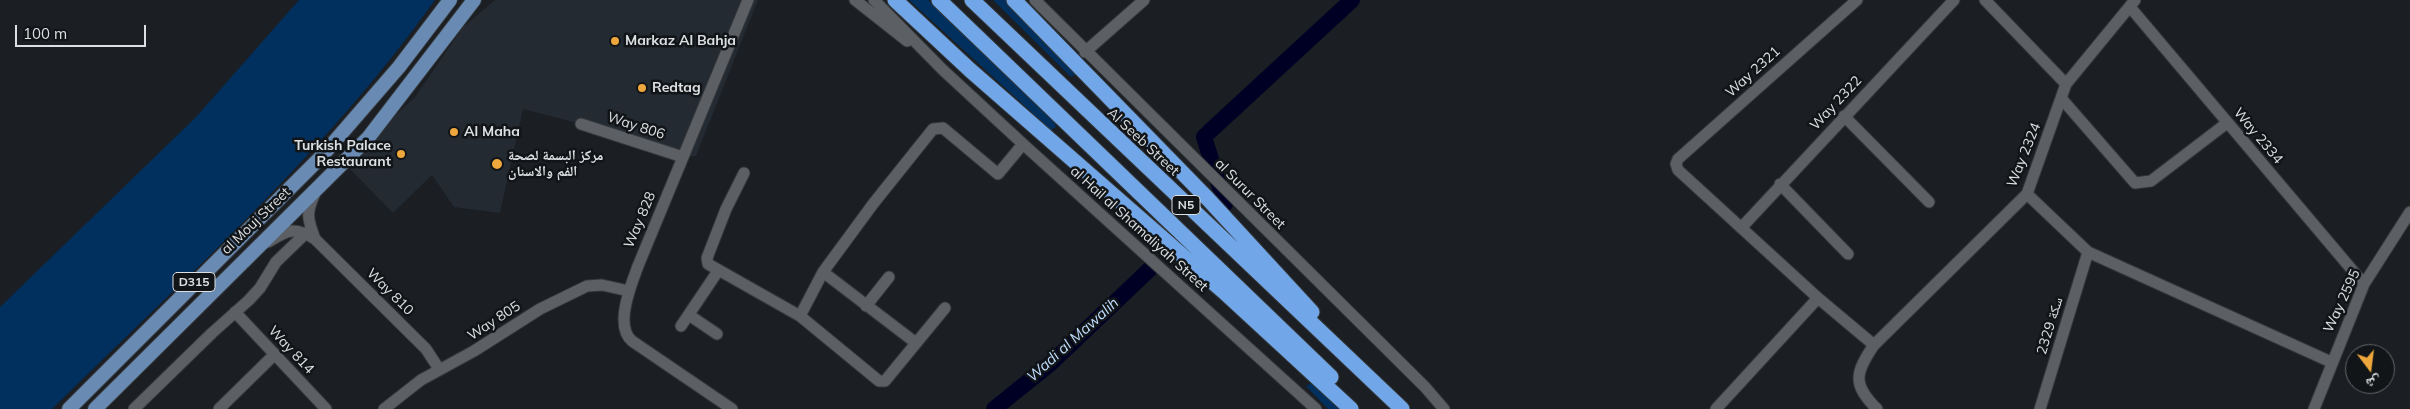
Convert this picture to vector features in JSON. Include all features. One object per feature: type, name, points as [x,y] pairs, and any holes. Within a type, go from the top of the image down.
[{"type":"highway","points":[[895,0],[970,70],[1118,197],[1223,291],[1351,409]]},
{"type":"highway","name":"N5","points":[[939,0],[1364,409]]},
{"type":"highway","name":"Al Seeb Street","points":[[972,0],[1402,409]]},
{"type":"highway","points":[[1014,0],[1285,281],[1368,377]]},
{"type":"main road","name":"al Mouj Street","points":[[69,409],[321,158],[399,67],[450,0]]},
{"type":"main road","name":"al Mouj Street","points":[[95,409],[368,138],[474,0]]},
{"type":"street","name":"Way 828","points":[[732,409],[627,337],[624,333],[623,323],[629,291],[748,0]]},
{"type":"street","name":"al Hail al Shamaliyah Street","points":[[855,0],[943,70]]},
{"type":"street","name":"al Hail al Shamaliyah Street","points":[[874,0],[943,70],[1022,144],[1310,407]]},
{"type":"street","name":"al Surur Street","points":[[1035,0],[1425,387],[1444,409]]},
{"type":"street","points":[[1086,52],[1144,0]]},
{"type":"street","name":"Way 2321","points":[[1741,228],[1678,170],[1676,164],[1678,159],[1857,0]]},
{"type":"street","name":"Way 2322","points":[[1741,228],[1780,184],[1954,0]]},
{"type":"street","points":[[1985,0],[2066,84]]},
{"type":"street","name":"Way 2324","points":[[1877,409],[1866,398],[1858,383],[1861,364],[1874,345],[2027,194],[2066,84],[2132,4]]},
{"type":"street","name":"Way 2334","points":[[2132,4],[2227,123],[2364,284]]},
{"type":"street","points":[[2061,98],[2134,183],[2139,184],[2150,181],[2227,123]]},
{"type":"street","points":[[1844,116],[1929,202]]},
{"type":"street","name":"Way 806","points":[[581,124],[683,157]]},
{"type":"street","points":[[800,316],[823,272],[873,204],[933,129],[943,128],[998,174],[1022,144]]},
{"type":"street","points":[[744,173],[726,209],[707,258],[708,264],[800,316],[882,382],[885,381],[945,308]]},
{"type":"street","points":[[1780,184],[1848,254]]},
{"type":"street","name":"Way 810","points":[[318,186],[308,210],[311,236],[426,349],[439,369]]},
{"type":"street","points":[[2027,194],[2088,252],[2331,362]]},
{"type":"street","name":"Way 2595","points":[[2314,409],[2331,362],[2364,284],[2410,212]]},
{"type":"street","points":[[1741,228],[1818,298],[1874,345]]},
{"type":"street","points":[[253,251],[292,230],[311,236]]},
{"type":"street","points":[[134,409],[260,288],[276,262],[311,236]]},
{"type":"street","name":"سكة 2329","points":[[2040,409],[2088,252]]},
{"type":"street","points":[[681,326],[718,271]]},
{"type":"street","points":[[823,272],[916,343]]},
{"type":"street","points":[[866,306],[889,277]]},
{"type":"street","name":"Way 805","points":[[384,409],[421,380],[474,351],[540,309],[588,286],[602,285],[629,291]]},
{"type":"street","points":[[1716,409],[1818,298]]},
{"type":"street","name":"Way 814","points":[[235,312],[326,409]]},
{"type":"street","points":[[689,315],[717,334]]},
{"type":"street","points":[[219,409],[275,354]]},
{"type":"shaded area","points":[[299,0],[435,0],[393,56],[302,161],[203,262],[52,409],[0,409],[0,307],[196,117]]},
{"type":"shaded area","points":[[495,0],[758,0],[696,156],[683,157],[581,124],[523,109],[500,213],[454,207],[432,175],[393,213],[348,167],[381,128],[415,97],[463,27]]},
{"type":"shaded area","points":[[909,0],[928,0],[1054,121],[1056,127],[1051,130]]},
{"type":"shaded area","points":[[993,0],[1006,0],[1077,74],[1071,77]]},
{"type":"shaded area","points":[[1314,382],[1343,409],[1328,409],[1306,386]]},
{"type":"waterway","name":"Wadi al Mawalih","points":[[1209,132],[1352,0]]},
{"type":"waterway","name":"Wadi al Mawalih","points":[[1206,135],[1204,137],[1225,204]]},
{"type":"waterway","name":"Wadi al Mawalih","points":[[994,409],[1050,364],[1150,269]]},
{"type":"place","name":"Markaz Al Bahja","points":[[615,41]]},
{"type":"place","name":"Redtag","points":[[642,88]]},
{"type":"place","name":"Al Maha","points":[[454,132]]},
{"type":"place","name":"Turkish Palace Restaurant","points":[[401,154]]},
{"type":"place","name":"مركز البسمة لصحة الفم والاسنان","points":[[497,164]]}]
